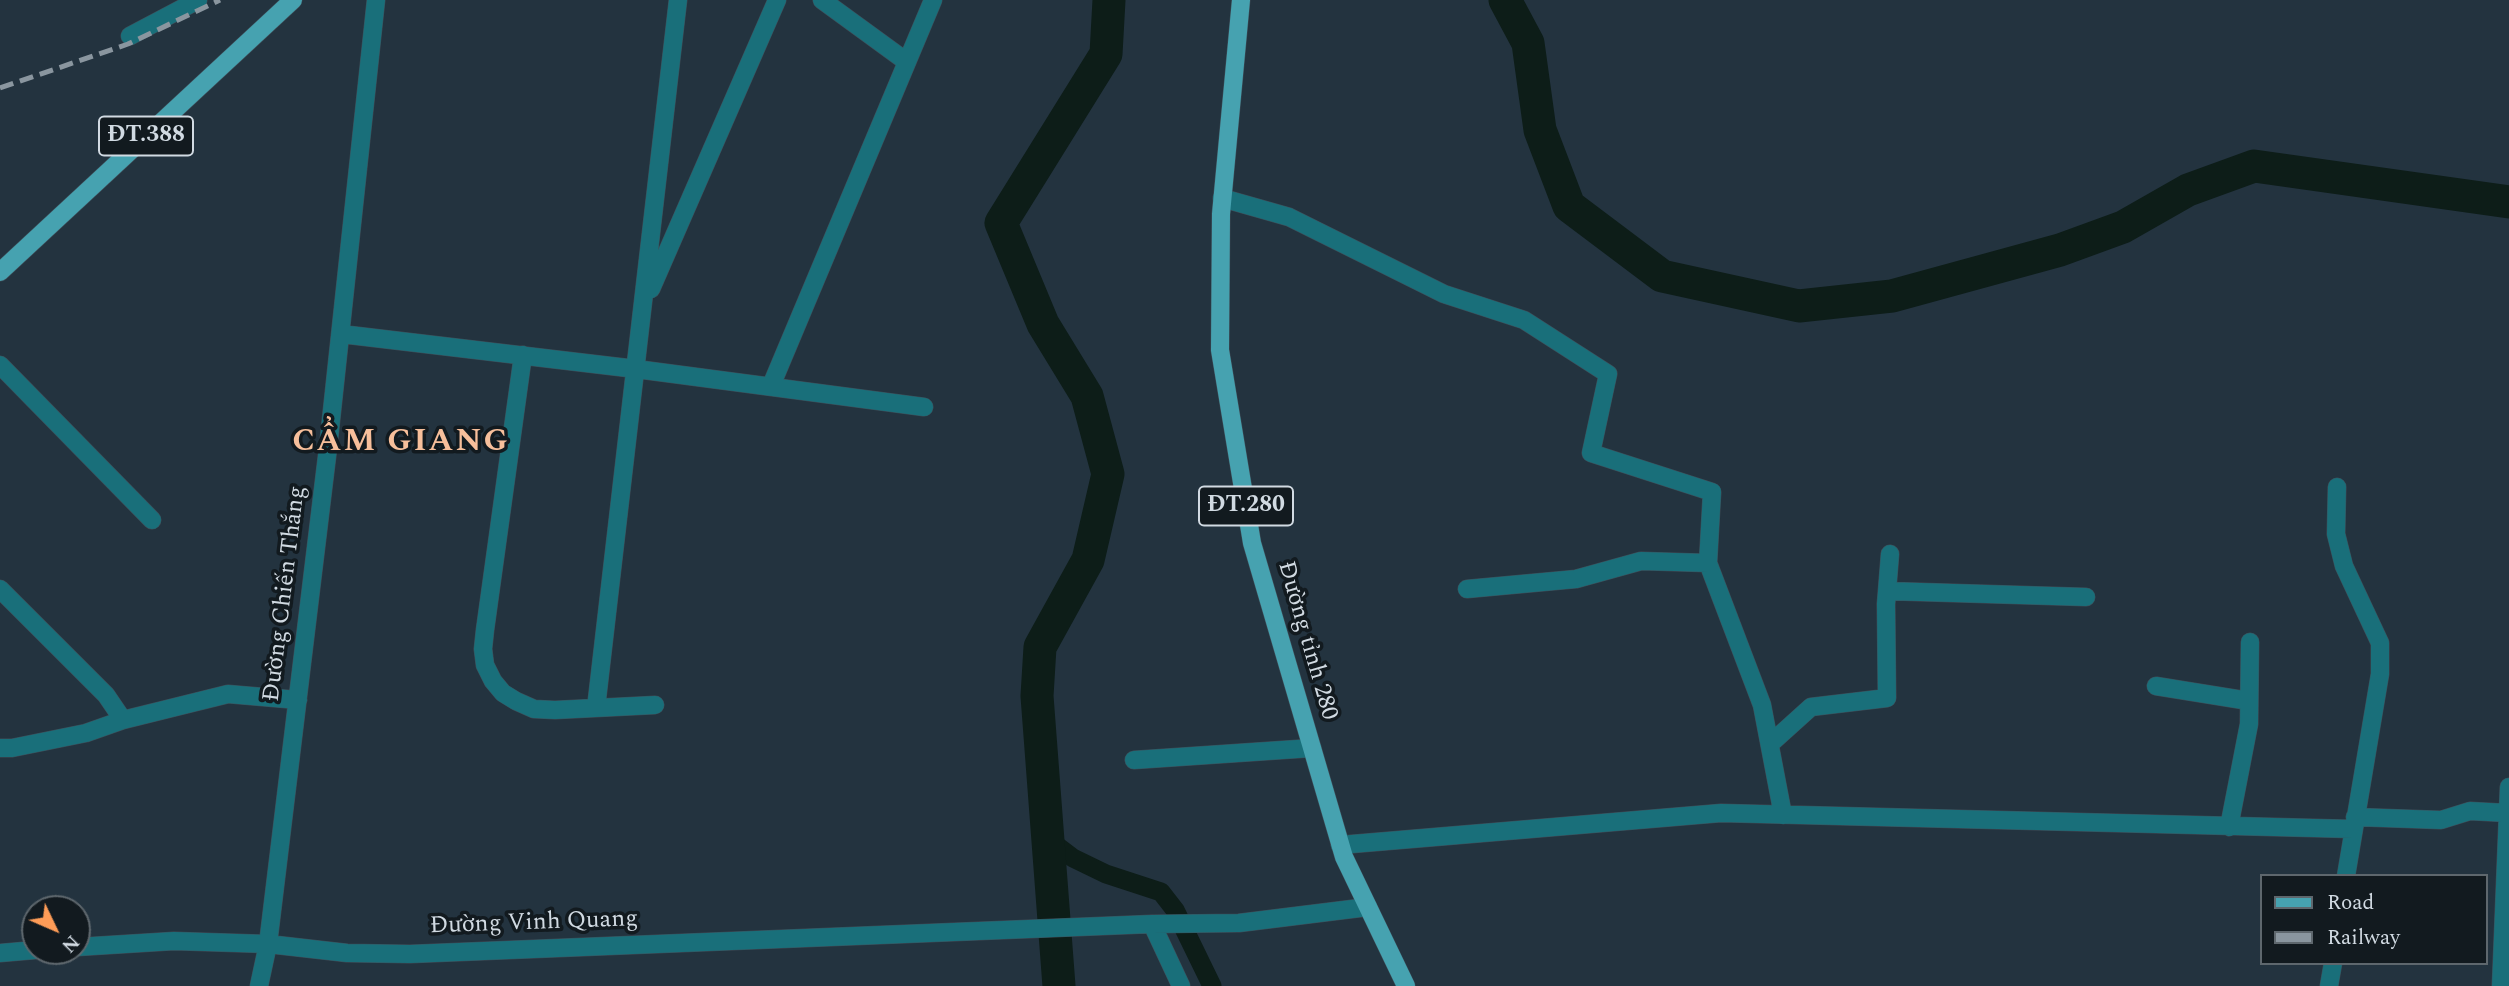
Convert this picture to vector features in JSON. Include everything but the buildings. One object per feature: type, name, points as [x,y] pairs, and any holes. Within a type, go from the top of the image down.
[{"type":"main road","name":"ĐT.388","points":[[0,272],[293,0]]},
{"type":"main road","name":"Đường tỉnh 280","points":[[1241,0],[1222,198],[1220,350],[1247,515],[1252,543],[1344,857],[1406,986]]},
{"type":"street","points":[[130,36],[198,0]]},
{"type":"street","name":"Đường Chiến Thắng","points":[[260,986],[268,944],[298,700],[341,334],[376,0]]},
{"type":"street","points":[[596,708],[678,0]]},
{"type":"street","points":[[643,307],[777,0]]},
{"type":"street","points":[[821,0],[907,62]]},
{"type":"street","points":[[771,386],[933,0]]},
{"type":"street","points":[[1222,198],[1289,218],[1444,294],[1524,320],[1608,374],[1591,453],[1712,492],[1707,563],[1762,705],[1783,815]]},
{"type":"street","points":[[341,334],[924,407]]},
{"type":"street","points":[[523,355],[485,629],[485,665],[503,693],[534,709],[655,705]]},
{"type":"street","points":[[0,365],[152,520]]},
{"type":"street","points":[[2337,487],[2336,534],[2344,566],[2380,643],[2379,674],[2346,874]]},
{"type":"street","points":[[1770,744],[1811,707],[1887,698],[1887,591],[1890,554]]},
{"type":"street","points":[[1467,589],[1576,579],[1641,561],[1707,563]]},
{"type":"street","points":[[0,589],[106,695],[123,720]]},
{"type":"street","points":[[1887,591],[2086,597]]},
{"type":"street","points":[[2229,827],[2246,746],[2250,642]]},
{"type":"street","points":[[2156,686],[2249,701]]},
{"type":"street","points":[[0,748],[86,733],[123,720],[228,695],[298,700]]},
{"type":"street","points":[[1135,760],[1312,748]]},
{"type":"street","points":[[2501,986],[2505,953],[2509,787]]},
{"type":"street","points":[[1340,845],[1721,813],[2229,827],[2441,820],[2470,811],[2507,825]]},
{"type":"street","name":"Đường Vinh Quang","points":[[91,946],[174,941],[268,944],[347,953],[410,954],[1152,924],[1238,923],[1368,907]]},
{"type":"street","points":[[1152,924],[1181,986]]},
{"type":"street","points":[[0,953],[21,951]]},
{"type":"street","points":[[2329,986],[2333,965]]},
{"type":"waterway","points":[[1059,986],[1037,696],[1040,647],[1088,560],[1108,474],[1087,396],[1043,324],[1001,223],[1106,54],[1109,0]]},
{"type":"waterway","points":[[1505,0],[1528,43],[1540,130],[1569,206],[1662,276],[1799,306],[1892,296],[2060,250],[2123,227],[2188,190],[2254,166],[2509,202]]},
{"type":"waterway","points":[[1048,839],[1073,858],[1106,874],[1161,892],[1175,910],[1212,986]]},
{"type":"railway","points":[[0,88],[128,44],[220,0]]},
{"type":"district","name":"CẨM GIANG","points":[[401,444]]}]
